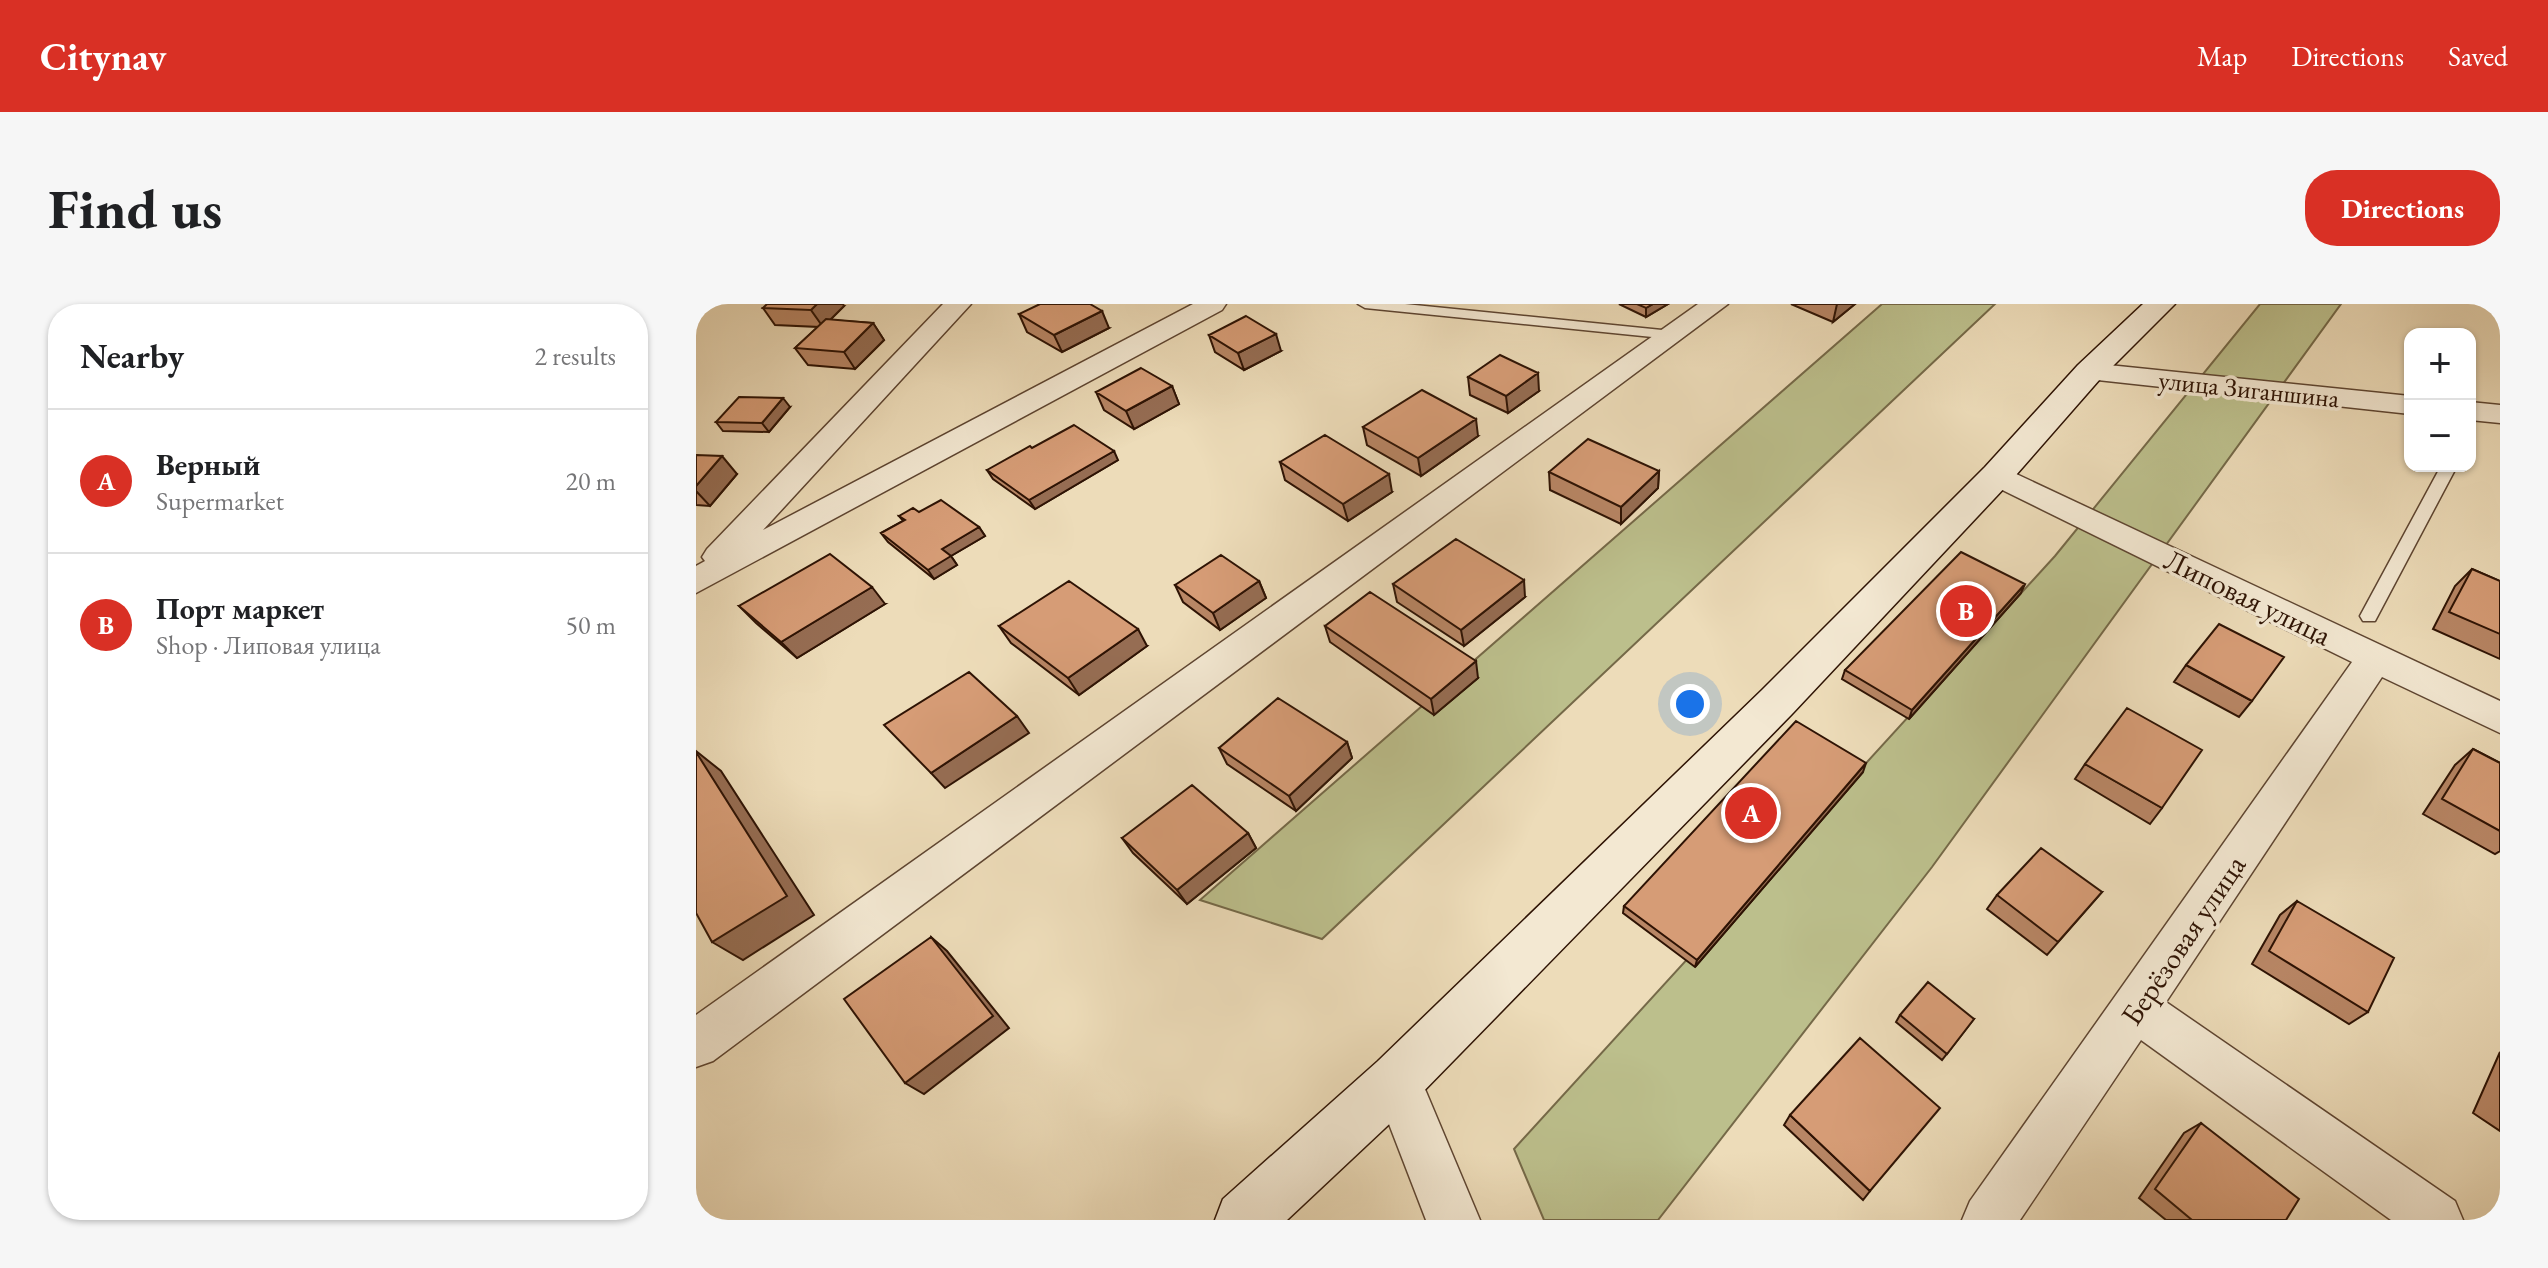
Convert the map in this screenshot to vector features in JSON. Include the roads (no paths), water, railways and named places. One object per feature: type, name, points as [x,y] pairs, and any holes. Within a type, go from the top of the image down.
[{"type":"street","points":[[696,581],[958,304]]},
{"type":"street","points":[[696,581],[1213,304]]},
{"type":"street","points":[[696,1044],[1715,304]]},
{"type":"street","points":[[1244,1220],[1397,1080],[1777,702],[1997,475],[2089,372],[2160,304]]},
{"type":"street","name":"улица Зиганшина","points":[[2089,372],[2404,404]]},
{"type":"street","name":"Липовая улица","points":[[1997,475],[2372,637],[2500,718]]},
{"type":"street","name":"Берёзовая улица","points":[[1989,1220],[2137,1009],[2372,637]]},
{"type":"street","points":[[2137,1009],[2436,1220]]},
{"type":"street","points":[[1397,1080],[1453,1220]]},
{"type":"lane","points":[[1365,304],[1672,335]]},
{"type":"lane","points":[[2372,637],[2446,472]]},
{"type":"place","name":"Порт маркет","points":[[1966,611]]},
{"type":"place","name":"Верный","points":[[1751,813]]}]
